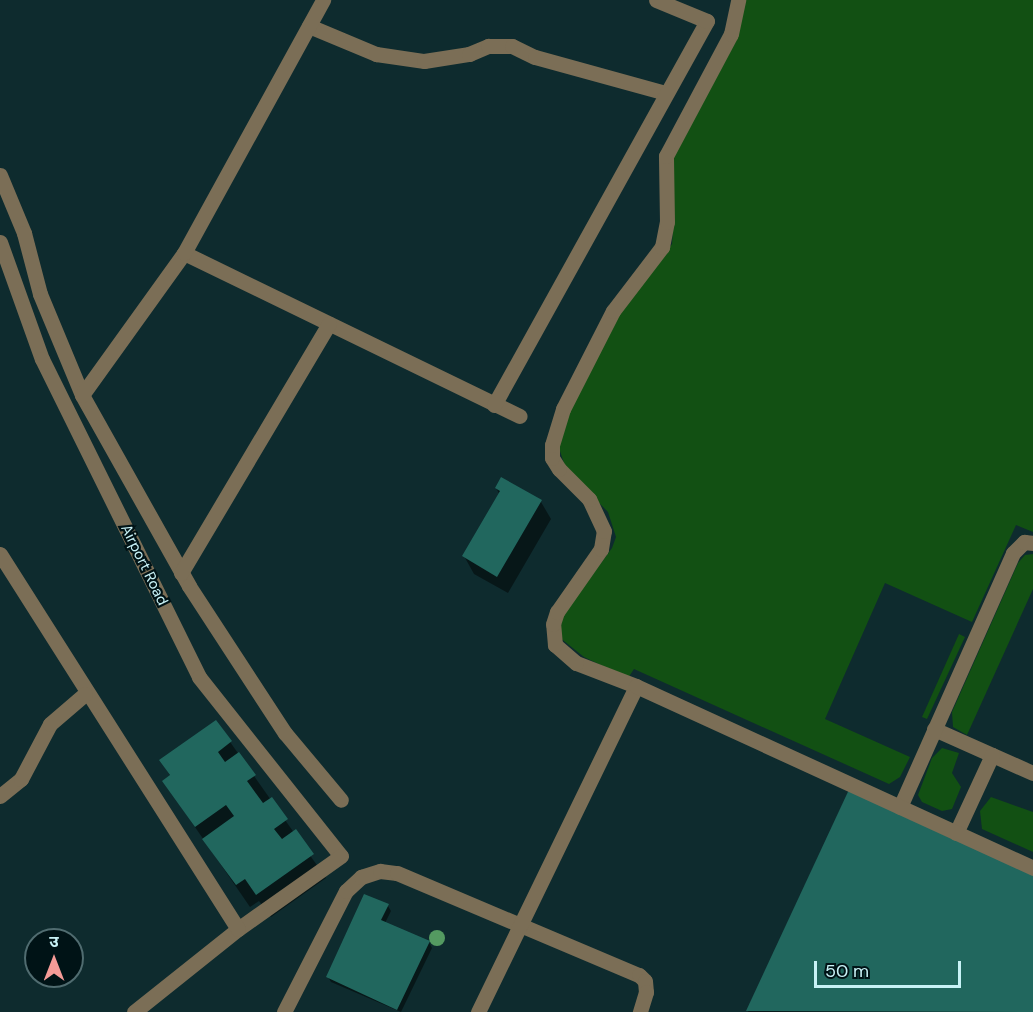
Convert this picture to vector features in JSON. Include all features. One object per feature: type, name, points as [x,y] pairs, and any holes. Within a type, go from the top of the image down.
[{"type":"street","points":[[82,395],[184,253],[323,0]]},
{"type":"street","points":[[494,405],[707,21],[656,0]]},
{"type":"street","points":[[738,0],[731,34],[666,156],[667,222],[662,247],[613,311],[563,409],[552,444],[552,458],[559,469],[589,499],[604,531],[601,549],[557,612],[553,624],[555,645],[576,663],[636,686],[1033,868]]},
{"type":"street","points":[[309,26],[376,54],[424,60],[469,54],[488,46],[512,46],[535,57],[666,93]]},
{"type":"street","points":[[0,175],[24,233],[40,294],[82,395],[181,573],[285,733],[341,800]]},
{"type":"street","name":"Airport Road","points":[[0,242],[42,359],[200,677],[341,856],[238,929]]},
{"type":"street","points":[[184,253],[520,416]]},
{"type":"street","points":[[181,573],[329,324]]},
{"type":"street","points":[[900,807],[1013,553],[1020,544],[1033,543]]},
{"type":"street","points":[[0,554],[85,694],[238,929],[134,1012]]},
{"type":"street","points":[[478,1012],[636,686]]},
{"type":"street","points":[[0,796],[21,779],[50,724],[85,694]]},
{"type":"street","points":[[934,729],[1033,773]]},
{"type":"street","points":[[956,833],[992,754]]},
{"type":"street","points":[[284,1012],[346,891],[367,874],[397,873],[639,975],[645,981],[646,992],[640,1012]]},
{"type":"green space","points":[[745,0],[1033,0],[1033,532],[1016,525],[972,622],[885,583],[825,719],[910,757],[900,777],[889,784],[634,669],[628,678],[584,657],[559,637],[563,615],[612,548],[616,537],[608,512],[566,469],[558,445],[569,411],[622,309],[672,244],[674,214],[671,173],[674,153],[735,43]]},
{"type":"green space","points":[[1033,554],[1033,589],[967,735],[953,727],[952,712],[1018,563],[1025,555]]},
{"type":"green space","points":[[959,634],[965,637],[927,719],[922,717]]},
{"type":"green space","points":[[942,748],[959,753],[952,773],[961,787],[952,809],[942,811],[922,802],[918,795],[932,758]]},
{"type":"green space","points":[[991,797],[1033,812],[1033,852],[982,829],[980,811]]},
{"type":"building","points":[[501,477],[542,500],[497,577],[462,556],[500,491],[495,488]]},
{"type":"building","points":[[216,720],[232,741],[218,752],[225,762],[239,752],[256,775],[247,781],[263,803],[272,797],[288,819],[274,829],[282,839],[296,829],[314,854],[256,895],[245,879],[236,885],[202,839],[234,816],[226,805],[195,827],[162,781],[170,775],[159,760]]},
{"type":"building","points":[[853,781],[1033,864],[1033,1012],[746,1011]]},
{"type":"building","points":[[364,894],[389,904],[381,920],[430,941],[397,1010],[326,977]]}]
